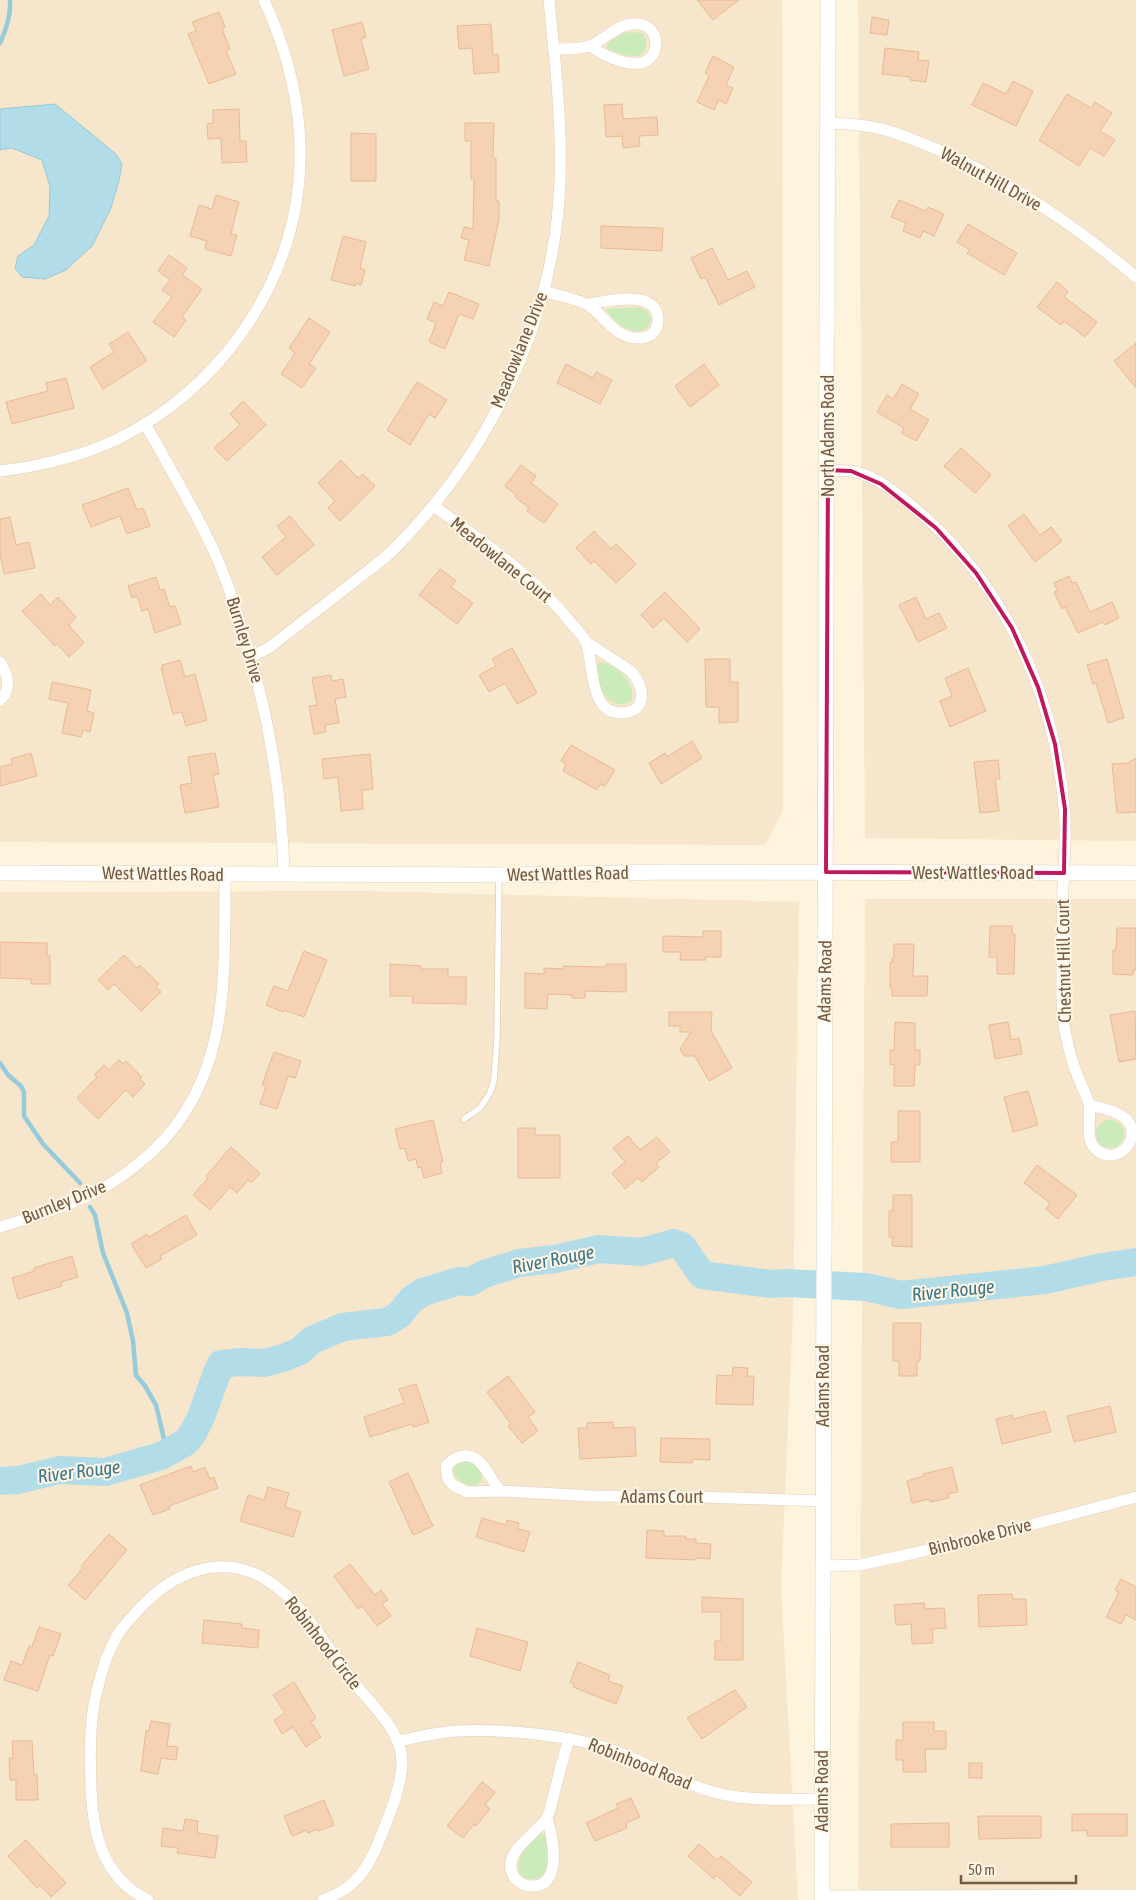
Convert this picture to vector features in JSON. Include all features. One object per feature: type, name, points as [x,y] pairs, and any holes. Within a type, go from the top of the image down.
[{"type":"street","points":[[0,472],[73,457],[104,445],[145,424],[191,390],[213,368],[242,333],[259,307],[283,256],[291,229],[300,169],[296,100],[285,52],[264,0]]},
{"type":"street","name":"Meadowlane Drive","points":[[251,657],[270,647],[390,552],[434,506],[478,444],[500,405],[527,342],[544,291],[555,232],[560,183],[559,103],[549,0]]},
{"type":"street","name":"North Adams Road","points":[[826,872],[828,0]]},
{"type":"street","points":[[554,49],[591,46],[606,35],[630,24],[640,24],[650,28],[656,42],[656,48],[651,58],[641,63],[626,62],[600,54],[591,46]]},
{"type":"street","name":"Walnut Hill Drive","points":[[828,123],[878,128],[893,132],[983,171],[1042,206],[1085,235],[1136,277]]},
{"type":"street","points":[[544,291],[588,304],[618,300],[642,300],[654,306],[658,325],[652,334],[646,337],[633,338],[623,335],[613,328],[588,304]]},
{"type":"street","name":"Burnley Drive","points":[[145,424],[213,547],[232,596],[251,657],[272,742],[282,826],[284,874]]},
{"type":"street","name":"Chestnut Hill Court","points":[[828,470],[851,471],[881,484],[904,500],[948,540],[976,573],[999,606],[1016,636],[1030,667],[1047,713],[1055,744],[1065,809],[1063,1015],[1070,1055],[1089,1104],[1090,1136],[1096,1150],[1108,1155],[1114,1155],[1124,1150],[1131,1137],[1130,1124],[1126,1119],[1089,1104]]},
{"type":"street","name":"Meadowlane Court","points":[[434,506],[535,584],[586,640],[631,671],[637,678],[642,693],[641,699],[635,708],[624,713],[618,713],[605,707],[600,701],[590,667],[586,640]]},
{"type":"street","points":[[0,662],[6,670],[8,687],[6,694],[0,700]]},
{"type":"street","name":"Adams Road","points":[[822,1898],[822,1501],[826,872]]},
{"type":"street","name":"West Wattles Road","points":[[0,874],[1136,873]]},
{"type":"street","name":"Burnley Drive","points":[[0,1227],[78,1200],[121,1177],[164,1141],[182,1118],[197,1094],[216,1039],[224,955],[225,874]]},
{"type":"street","name":"Adams Court","points":[[501,1491],[494,1484],[484,1466],[475,1458],[463,1456],[456,1458],[446,1466],[448,1479],[459,1489],[467,1492],[501,1491],[593,1496],[708,1497],[822,1501]]},
{"type":"street","name":"Binbrooke Drive","points":[[822,1566],[859,1565],[896,1557],[989,1536],[1136,1497]]},
{"type":"street","name":"Robinhood Circle","points":[[148,1900],[122,1881],[106,1860],[97,1839],[92,1808],[92,1731],[96,1692],[118,1634],[145,1603],[173,1580],[200,1569],[224,1566],[250,1572],[272,1584],[291,1600],[390,1726],[398,1742],[402,1764],[399,1783],[375,1852],[358,1880],[343,1891],[323,1900]]},
{"type":"street","name":"Robinhood Road","points":[[398,1742],[439,1734],[474,1731],[569,1738],[616,1751],[678,1780],[730,1796],[822,1800]]},
{"type":"street","points":[[547,1818],[521,1844],[512,1858],[513,1875],[517,1881],[524,1885],[537,1886],[544,1882],[551,1871],[554,1853],[547,1818],[569,1738]]},
{"type":"street","points":[[822,1898],[1136,1894]]},
{"type":"lane","points":[[464,1118],[480,1108],[490,1093],[494,1080],[497,1038],[499,875]]},
{"type":"highlighted area","points":[[828,470],[851,471],[881,484],[936,528],[976,573],[1012,628],[1038,687],[1055,744],[1065,809],[1064,873],[826,872]]},
{"type":"shaded area","points":[[0,0],[782,0],[783,811],[765,845],[0,842]]},
{"type":"shaded area","points":[[858,0],[1136,0],[1136,841],[865,838]]},
{"type":"shaded area","points":[[364,891],[799,902],[793,1312],[781,1586],[798,1900],[0,1900],[0,892]]},
{"type":"shaded area","points":[[865,899],[1136,899],[1136,1900],[858,1900]]},
{"type":"green space","points":[[628,32],[642,33],[646,38],[646,49],[641,55],[622,54],[606,47],[611,40]]},
{"type":"green space","points":[[639,307],[647,311],[651,318],[649,326],[644,330],[638,331],[625,328],[619,324],[606,309]]},
{"type":"green space","points":[[599,662],[612,666],[624,676],[631,688],[631,701],[623,704],[616,703],[609,700],[604,694],[598,678]]},
{"type":"green space","points":[[1110,1120],[1120,1124],[1124,1134],[1120,1144],[1110,1148],[1100,1144],[1096,1134],[1100,1124]]},
{"type":"green space","points":[[468,1461],[475,1464],[482,1473],[481,1480],[476,1485],[463,1483],[455,1475],[456,1466]]},
{"type":"green space","points":[[540,1833],[546,1836],[548,1862],[544,1873],[540,1877],[528,1879],[519,1873],[519,1861],[527,1845]]},
{"type":"water","points":[[55,104],[116,154],[122,164],[119,180],[111,208],[92,246],[66,270],[45,279],[22,277],[15,268],[18,256],[34,245],[49,216],[50,187],[42,160],[12,148],[0,150],[0,109]]},
{"type":"building","points":[[697,0],[739,0],[713,20]]},
{"type":"building","points":[[219,12],[225,27],[222,29],[230,49],[226,51],[236,74],[209,84],[188,34],[196,31],[192,22]]},
{"type":"building","points":[[872,17],[889,20],[887,35],[870,33]]},
{"type":"building","points":[[362,22],[366,37],[361,39],[369,69],[344,76],[332,30]]},
{"type":"building","points":[[491,24],[493,55],[498,54],[499,72],[474,74],[472,48],[459,49],[457,26]]},
{"type":"building","points":[[885,48],[919,52],[918,60],[929,61],[926,82],[910,80],[910,77],[882,74]]},
{"type":"building","points":[[713,56],[734,67],[726,85],[733,88],[726,104],[719,100],[714,110],[697,102],[709,76],[705,73]]},
{"type":"building","points":[[1013,81],[1033,91],[1016,126],[972,105],[983,83],[1006,94]]},
{"type":"building","points":[[1067,94],[1091,108],[1095,102],[1112,113],[1100,131],[1115,140],[1104,156],[1090,148],[1079,166],[1039,140]]},
{"type":"building","points":[[622,104],[623,119],[657,117],[658,135],[639,136],[640,146],[623,148],[622,136],[606,137],[604,105]]},
{"type":"building","points":[[239,109],[240,141],[246,141],[247,162],[222,163],[221,138],[208,139],[207,124],[213,123],[213,110]]},
{"type":"building","points":[[465,123],[494,123],[493,158],[496,158],[496,201],[499,201],[499,219],[489,266],[464,260],[469,240],[461,238],[464,227],[473,229],[474,179],[471,179],[471,141],[465,141]]},
{"type":"building","points":[[351,133],[376,134],[376,181],[351,181]]},
{"type":"building","points":[[216,195],[239,202],[231,234],[237,235],[231,256],[205,249],[207,241],[190,236],[199,205],[212,209]]},
{"type":"building","points":[[899,200],[926,211],[928,207],[944,214],[934,236],[923,231],[920,238],[903,231],[906,223],[891,217]]},
{"type":"building","points":[[968,224],[1017,253],[1004,275],[967,253],[970,250],[957,242]]},
{"type":"building","points":[[601,226],[663,228],[662,251],[601,248]]},
{"type":"building","points":[[343,236],[366,242],[360,268],[365,270],[361,285],[356,283],[355,286],[331,280]]},
{"type":"building","points":[[712,248],[728,280],[747,271],[755,287],[719,305],[705,277],[701,279],[691,258]]},
{"type":"building","points":[[169,255],[187,268],[182,275],[202,289],[182,317],[186,320],[174,337],[153,322],[172,297],[162,290],[170,280],[158,271]]},
{"type":"building","points":[[1057,282],[1068,291],[1064,297],[1097,322],[1085,337],[1064,321],[1061,325],[1037,307]]},
{"type":"building","points":[[449,292],[479,304],[473,319],[459,314],[445,349],[429,342],[436,323],[427,319],[434,302],[443,306]]},
{"type":"building","points":[[309,318],[330,332],[309,364],[316,368],[302,388],[281,374],[295,353],[289,348]]},
{"type":"building","points":[[128,332],[147,361],[103,389],[90,367],[114,352],[109,344]]},
{"type":"building","points":[[1136,343],[1136,388],[1114,361]]},
{"type":"building","points":[[566,364],[593,378],[596,372],[612,380],[600,404],[557,383]]},
{"type":"building","points":[[704,364],[719,385],[690,407],[675,386]]},
{"type":"building","points":[[66,378],[74,408],[12,424],[6,402],[48,391],[46,383]]},
{"type":"building","points":[[417,382],[447,400],[435,418],[429,414],[410,445],[387,430]]},
{"type":"building","points":[[902,384],[919,394],[910,409],[929,420],[916,441],[901,433],[904,428],[877,412],[887,395],[893,399]]},
{"type":"building","points":[[243,401],[266,425],[227,461],[214,448],[240,425],[230,414]]},
{"type":"building","points":[[961,448],[991,475],[975,493],[944,466]]},
{"type":"building","points":[[341,460],[358,478],[363,474],[375,486],[340,521],[328,508],[335,501],[318,483]]},
{"type":"building","points":[[521,465],[536,476],[531,483],[558,504],[544,523],[527,511],[529,508],[505,486]]},
{"type":"building","points":[[128,488],[137,510],[143,508],[150,526],[127,534],[120,516],[91,527],[82,505]]},
{"type":"building","points":[[1024,514],[1040,535],[1051,527],[1062,541],[1035,562],[1008,526]]},
{"type":"building","points":[[290,516],[314,545],[277,575],[262,557],[286,537],[277,526]]},
{"type":"building","points":[[10,517],[16,545],[29,542],[35,568],[4,574],[0,553],[0,519]]},
{"type":"building","points":[[594,531],[611,549],[616,544],[636,564],[616,583],[594,561],[591,564],[576,548]]},
{"type":"building","points":[[440,569],[456,581],[451,587],[473,603],[457,624],[419,595]]},
{"type":"building","points":[[1069,576],[1072,583],[1076,582],[1090,612],[1112,602],[1119,618],[1105,625],[1103,622],[1078,633],[1065,607],[1062,609],[1054,592],[1057,590],[1054,583]]},
{"type":"building","points":[[156,577],[160,590],[164,589],[170,607],[175,606],[181,624],[155,633],[148,609],[142,611],[137,596],[132,598],[128,586]]},
{"type":"building","points":[[665,592],[700,629],[687,642],[664,618],[653,628],[641,615]]},
{"type":"building","points":[[41,594],[50,605],[58,597],[76,617],[69,625],[84,643],[69,657],[57,644],[55,646],[22,611]]},
{"type":"building","points":[[916,597],[926,619],[939,613],[947,628],[918,642],[899,605]]},
{"type":"building","points":[[512,648],[537,693],[517,704],[505,683],[489,692],[479,675],[496,666],[492,659]]},
{"type":"building","points":[[705,659],[730,659],[730,682],[738,682],[738,722],[719,723],[719,707],[706,707]]},
{"type":"building","points":[[1107,659],[1124,718],[1108,723],[1096,683],[1093,684],[1087,665]]},
{"type":"building","points":[[180,660],[185,677],[195,674],[207,720],[186,726],[182,712],[173,714],[161,668],[163,668],[162,665]]},
{"type":"building","points":[[968,668],[986,711],[950,727],[940,701],[952,696],[945,678]]},
{"type":"building","points":[[331,675],[332,681],[343,679],[346,697],[335,699],[339,723],[325,725],[326,732],[314,734],[309,706],[317,705],[312,678]]},
{"type":"building","points":[[52,682],[91,690],[87,711],[94,713],[90,732],[83,730],[81,737],[62,733],[68,703],[49,699]]},
{"type":"building","points":[[692,741],[702,758],[661,784],[649,763],[665,753],[667,757]]},
{"type":"building","points":[[571,745],[615,770],[605,786],[600,784],[597,790],[563,771],[566,764],[561,761]]},
{"type":"building","points":[[31,753],[37,776],[0,786],[0,767],[12,764],[11,759]]},
{"type":"building","points":[[215,753],[219,774],[213,775],[219,807],[185,813],[180,785],[192,783],[188,757]]},
{"type":"building","points":[[370,754],[373,789],[362,790],[363,809],[341,811],[338,777],[324,779],[322,759]]},
{"type":"building","points":[[1136,758],[1136,812],[1117,813],[1112,764],[1128,763]]},
{"type":"building","points":[[998,760],[1000,779],[995,779],[999,811],[980,813],[974,762]]},
{"type":"building","points":[[990,926],[1012,926],[1012,934],[1015,934],[1014,974],[997,974],[997,957],[989,957]]},
{"type":"building","points":[[1117,928],[1136,928],[1136,970],[1133,970],[1133,975],[1113,974],[1113,950],[1116,950]]},
{"type":"building","points":[[703,931],[721,931],[721,957],[705,957],[706,960],[680,960],[681,952],[663,952],[663,936],[703,937]]},
{"type":"building","points":[[0,942],[47,943],[47,956],[50,956],[50,984],[31,984],[31,979],[0,978]]},
{"type":"building","points":[[894,944],[914,944],[913,976],[928,976],[927,996],[892,996],[892,988],[890,988],[890,962],[893,962],[892,958],[894,958]]},
{"type":"building","points":[[304,951],[327,960],[304,1017],[284,1010],[283,1012],[266,1005],[274,986],[288,991]]},
{"type":"building","points":[[124,955],[137,968],[140,965],[159,984],[156,987],[161,992],[141,1011],[114,984],[108,990],[98,980]]},
{"type":"building","points":[[390,964],[421,966],[421,969],[448,969],[448,977],[466,977],[466,1004],[412,1003],[413,996],[390,996]]},
{"type":"building","points":[[606,964],[626,964],[626,992],[585,991],[585,998],[572,998],[572,995],[548,994],[547,1009],[525,1008],[525,973],[544,974],[544,968],[563,969],[563,966],[606,967]]},
{"type":"building","points":[[1135,1011],[1136,1059],[1119,1062],[1110,1015]]},
{"type":"building","points":[[669,1012],[712,1012],[711,1031],[732,1068],[709,1081],[695,1056],[684,1056],[680,1049],[691,1032],[680,1032],[680,1026],[669,1026]]},
{"type":"building","points":[[895,1022],[915,1023],[915,1050],[920,1050],[920,1065],[915,1065],[914,1086],[894,1086],[894,1064],[890,1065],[890,1050],[894,1050]]},
{"type":"building","points":[[1008,1022],[1011,1040],[1019,1038],[1022,1054],[995,1059],[989,1025]]},
{"type":"building","points":[[274,1052],[301,1061],[295,1078],[288,1076],[277,1109],[260,1104],[266,1086],[262,1085]]},
{"type":"building","points":[[119,1060],[123,1064],[126,1061],[142,1077],[140,1079],[145,1084],[133,1097],[126,1090],[98,1119],[77,1098],[97,1077],[94,1075],[104,1065],[109,1070]]},
{"type":"building","points":[[1028,1091],[1038,1125],[1013,1132],[1004,1097]]},
{"type":"building","points":[[898,1111],[920,1111],[920,1162],[891,1162],[891,1142],[898,1142]]},
{"type":"building","points":[[433,1120],[443,1162],[440,1163],[442,1173],[424,1178],[421,1167],[418,1168],[416,1159],[408,1161],[405,1148],[400,1149],[395,1129]]},
{"type":"building","points":[[518,1128],[535,1128],[535,1135],[560,1135],[560,1178],[518,1178]]},
{"type":"building","points":[[628,1136],[640,1150],[657,1137],[670,1152],[656,1163],[659,1167],[642,1182],[638,1178],[625,1189],[612,1173],[625,1162],[613,1148]]},
{"type":"building","points":[[231,1147],[260,1173],[251,1183],[248,1180],[237,1193],[230,1187],[210,1210],[193,1195],[208,1178],[206,1176]]},
{"type":"building","points":[[1037,1165],[1077,1195],[1058,1219],[1046,1209],[1050,1203],[1024,1183]]},
{"type":"building","points":[[893,1195],[912,1195],[912,1247],[892,1246],[893,1237],[889,1237],[889,1211],[893,1211]]},
{"type":"building","points":[[186,1215],[197,1235],[160,1256],[162,1259],[146,1268],[131,1244],[147,1234],[149,1237]]},
{"type":"building","points":[[72,1256],[78,1277],[61,1282],[62,1286],[18,1299],[12,1278],[34,1271],[34,1268]]},
{"type":"building","points":[[893,1323],[921,1323],[920,1361],[917,1361],[917,1376],[899,1376],[899,1361],[893,1361]]},
{"type":"building","points":[[733,1367],[748,1368],[747,1376],[754,1376],[753,1405],[716,1404],[717,1375],[732,1376]]},
{"type":"building","points":[[508,1376],[535,1412],[528,1417],[538,1431],[522,1443],[508,1426],[511,1424],[487,1392]]},
{"type":"building","points":[[416,1384],[429,1422],[413,1427],[412,1424],[370,1437],[364,1417],[404,1403],[399,1389]]},
{"type":"building","points":[[1110,1406],[1116,1432],[1074,1442],[1067,1416]]},
{"type":"building","points":[[1045,1411],[1051,1432],[1002,1444],[996,1419],[1012,1415],[1013,1419]]},
{"type":"building","points":[[613,1422],[613,1428],[635,1427],[636,1456],[580,1459],[578,1428],[587,1428],[587,1423]]},
{"type":"building","points":[[661,1438],[710,1439],[710,1460],[693,1459],[692,1463],[660,1462]]},
{"type":"building","points":[[191,1466],[193,1472],[205,1467],[210,1479],[214,1477],[218,1488],[169,1506],[170,1509],[153,1515],[140,1485]]},
{"type":"building","points":[[952,1467],[958,1492],[948,1494],[949,1498],[930,1502],[929,1499],[912,1503],[907,1481],[924,1476],[923,1474]]},
{"type":"building","points":[[408,1473],[433,1526],[413,1535],[389,1482]]},
{"type":"building","points":[[268,1487],[289,1493],[285,1507],[301,1512],[293,1537],[240,1521],[248,1495],[264,1500]]},
{"type":"building","points":[[482,1518],[506,1525],[507,1520],[519,1523],[518,1529],[530,1532],[524,1552],[476,1537]]},
{"type":"building","points":[[647,1530],[664,1531],[664,1536],[686,1536],[686,1539],[696,1539],[696,1543],[711,1544],[710,1559],[646,1558]]},
{"type":"building","points":[[109,1534],[127,1550],[85,1600],[68,1585],[83,1568],[81,1566]]},
{"type":"building","points":[[350,1564],[375,1595],[381,1590],[388,1600],[382,1604],[391,1616],[377,1626],[362,1606],[358,1609],[334,1576]]},
{"type":"building","points":[[1121,1579],[1136,1587],[1136,1620],[1126,1615],[1121,1624],[1106,1617],[1119,1592],[1115,1590]]},
{"type":"building","points":[[1012,1594],[1013,1599],[1026,1599],[1027,1625],[979,1627],[978,1595]]},
{"type":"building","points":[[702,1597],[743,1599],[743,1660],[715,1660],[715,1641],[721,1641],[721,1612],[702,1612]]},
{"type":"building","points":[[924,1603],[925,1609],[944,1608],[946,1628],[932,1629],[933,1643],[912,1644],[911,1624],[896,1625],[894,1605]]},
{"type":"building","points":[[204,1620],[242,1624],[242,1628],[259,1630],[258,1648],[202,1643]]},
{"type":"building","points":[[39,1627],[61,1634],[53,1656],[50,1655],[38,1691],[4,1680],[11,1661],[22,1665],[29,1646],[32,1647]]},
{"type":"building","points":[[477,1628],[528,1642],[520,1671],[470,1656]]},
{"type":"building","points":[[578,1662],[610,1675],[608,1681],[623,1686],[616,1704],[573,1687],[574,1684],[570,1682]]},
{"type":"building","points":[[294,1682],[316,1718],[311,1722],[321,1737],[306,1747],[293,1727],[282,1734],[274,1720],[285,1713],[273,1695]]},
{"type":"building","points":[[735,1690],[747,1707],[702,1739],[687,1718]]},
{"type":"building","points":[[151,1721],[170,1724],[167,1746],[178,1747],[176,1760],[161,1758],[158,1774],[141,1771],[146,1730],[149,1731]]},
{"type":"building","points":[[903,1722],[934,1722],[934,1731],[946,1731],[946,1749],[925,1749],[926,1772],[903,1772],[903,1760],[896,1760],[896,1740],[903,1740]]},
{"type":"building","points":[[12,1741],[32,1741],[34,1775],[37,1774],[38,1800],[16,1800],[16,1780],[10,1780],[9,1758],[13,1758]]},
{"type":"building","points":[[969,1763],[982,1763],[982,1778],[969,1778]]},
{"type":"building","points":[[482,1782],[495,1792],[485,1805],[490,1809],[463,1838],[447,1826]]},
{"type":"building","points":[[631,1798],[640,1817],[626,1823],[627,1828],[595,1841],[586,1823],[618,1808],[616,1804]]},
{"type":"building","points":[[324,1800],[334,1825],[308,1833],[307,1830],[292,1836],[284,1816]]},
{"type":"building","points":[[1072,1814],[1127,1814],[1127,1836],[1087,1836],[1087,1830],[1072,1831]]},
{"type":"building","points":[[978,1816],[1041,1816],[1041,1838],[979,1839]]},
{"type":"building","points":[[185,1819],[198,1821],[197,1833],[218,1836],[215,1858],[177,1853],[178,1848],[161,1846],[163,1828],[183,1831]]},
{"type":"building","points":[[949,1823],[949,1847],[891,1847],[891,1824]]},
{"type":"building","points":[[26,1840],[66,1883],[51,1897],[40,1885],[37,1888],[8,1856]]},
{"type":"building","points":[[699,1844],[717,1860],[721,1856],[752,1882],[740,1896],[716,1875],[714,1879],[688,1856]]},
{"type":"waterway","points":[[0,43],[8,22],[10,0]]},
{"type":"waterway","points":[[0,1063],[8,1075],[21,1086],[24,1092],[24,1116],[43,1144],[80,1183]]},
{"type":"waterway","points":[[90,1207],[95,1215],[103,1253],[127,1313],[133,1341],[136,1375],[156,1405],[167,1452]]},
{"type":"waterway","name":"River Rouge","points":[[0,1481],[18,1480],[60,1470],[105,1472],[161,1456],[186,1442],[193,1433],[221,1364],[240,1362],[264,1363],[283,1358],[300,1351],[312,1340],[343,1327],[387,1322],[399,1315],[411,1300],[423,1292],[459,1281],[470,1282],[484,1274],[519,1263],[555,1259],[599,1249],[642,1252],[674,1243],[682,1246],[702,1275],[771,1284],[866,1287],[901,1295],[1045,1280],[1102,1267],[1136,1262]]}]
